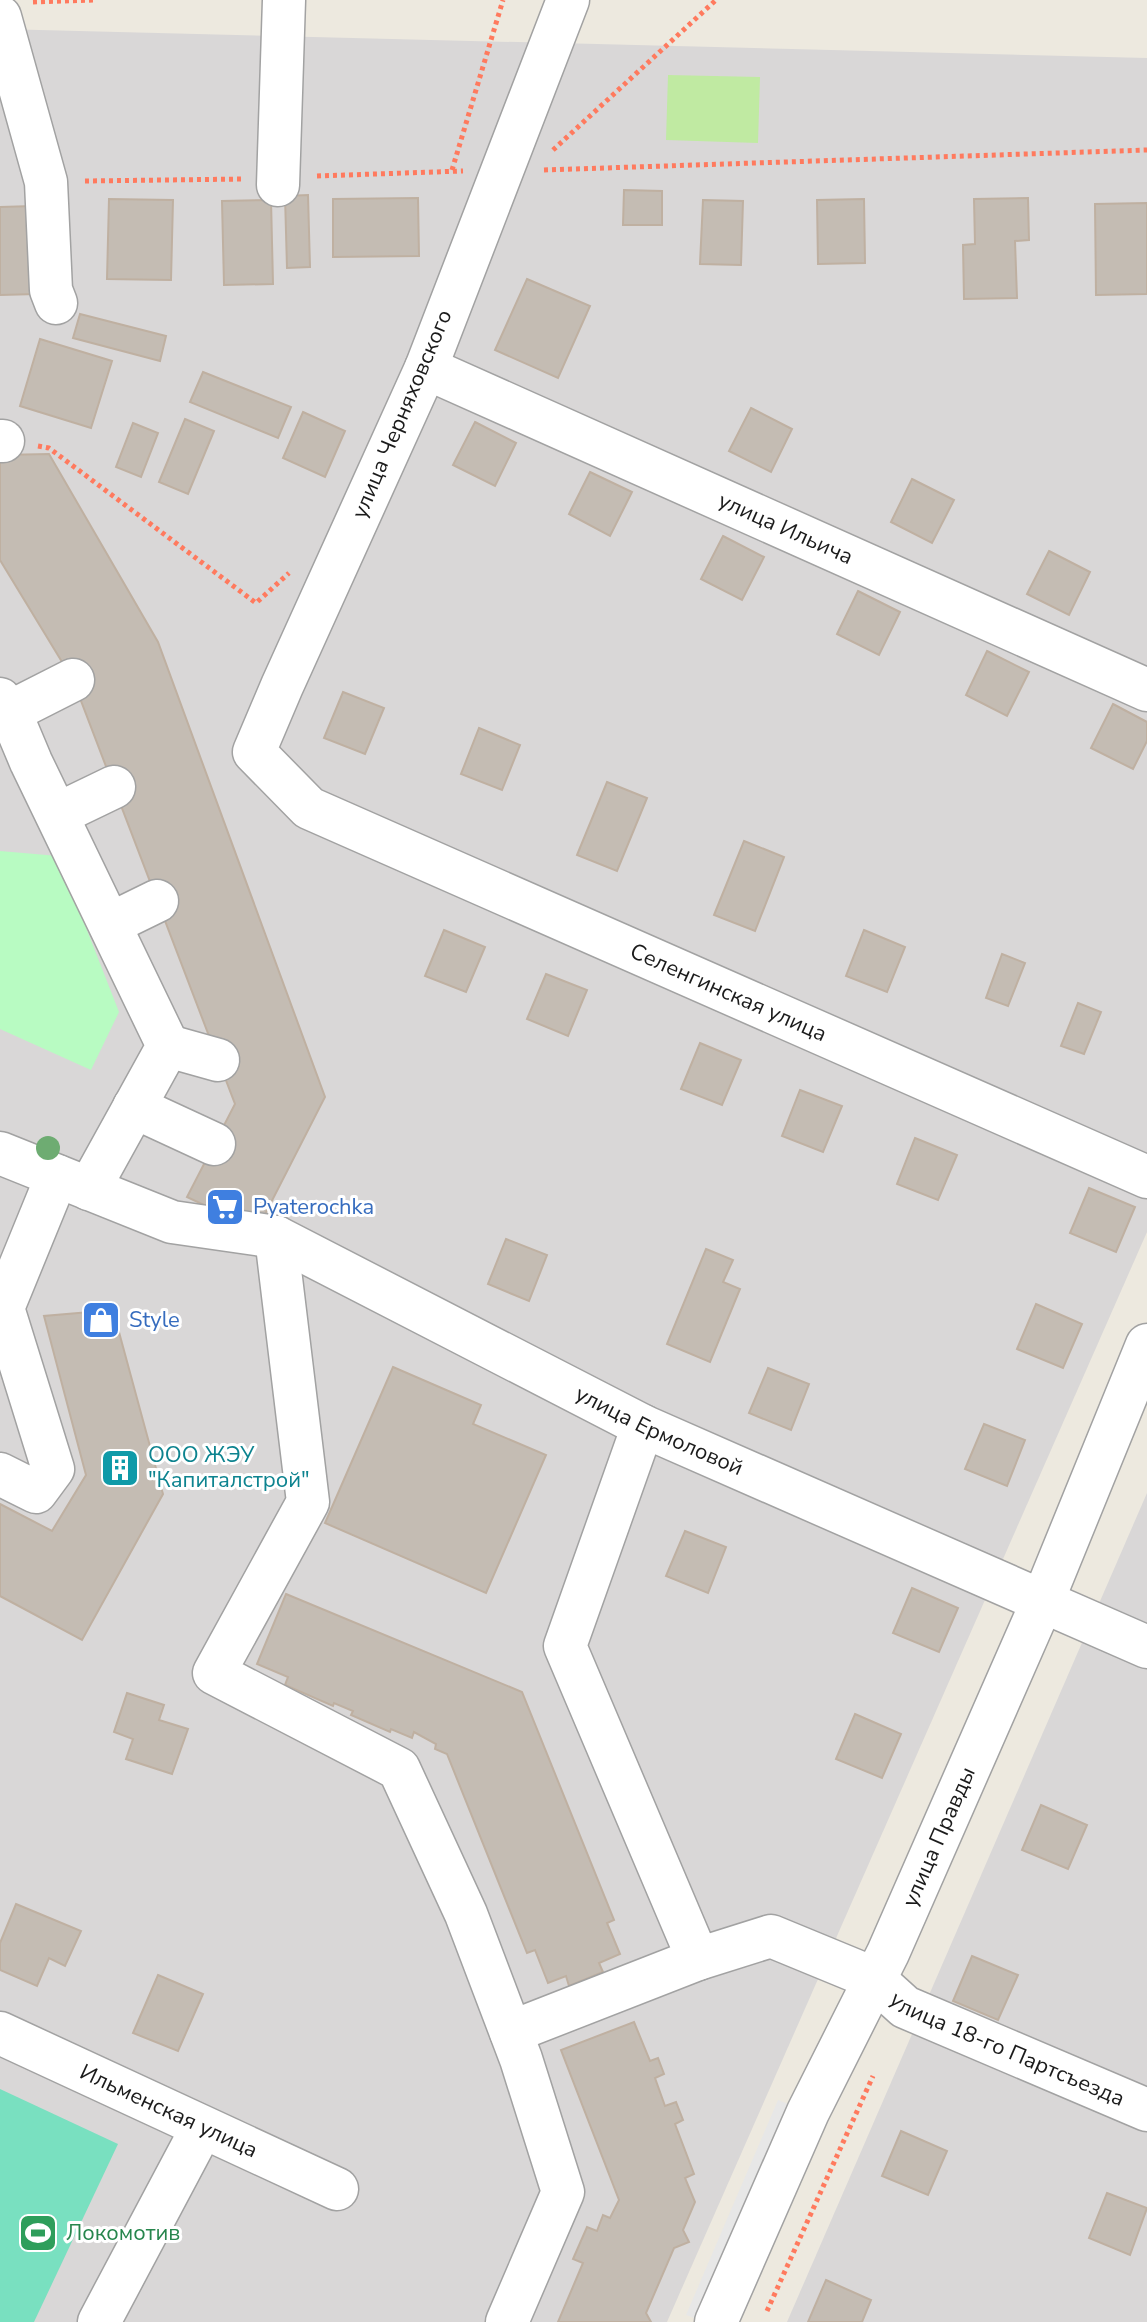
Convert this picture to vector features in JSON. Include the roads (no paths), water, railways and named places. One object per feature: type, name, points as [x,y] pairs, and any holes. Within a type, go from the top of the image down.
[{"type":"street","points":[[278,182],[284,0]]},
{"type":"street","name":"улица Черняховского","points":[[309,808],[254,752],[515,173],[568,0]]},
{"type":"street","points":[[14,10],[46,182],[51,290],[56,303]]},
{"type":"street","name":"улица Ильича","points":[[426,368],[1147,690]]},
{"type":"street","points":[[73,680],[5,706],[15,767],[58,814],[168,1046],[218,1060]]},
{"type":"street","points":[[58,814],[114,787]]},
{"type":"street","name":"Селенгинская улица","points":[[309,808],[1147,1177]]},
{"type":"street","points":[[110,924],[157,901]]},
{"type":"street","points":[[0,1474],[36,1492],[53,1469],[3,1308],[73,1182],[134,1107],[168,1046]]},
{"type":"street","points":[[134,1107],[214,1144]]},
{"type":"street","name":"улица Ермоловой","points":[[0,1153],[172,1222],[276,1237],[643,1426],[1147,1647]]},
{"type":"street","points":[[276,1237],[308,1502],[214,1673],[399,1769],[466,1914],[511,2032],[563,2192],[507,2322]]},
{"type":"street","name":"улица Правды","points":[[716,2322],[808,2112],[888,1953],[1043,1600],[1147,1345]]},
{"type":"street","points":[[643,1426],[565,1646],[698,1959]]},
{"type":"street","name":"улица 18-го Партсъезда","points":[[511,2032],[698,1959],[771,1936],[873,1978],[905,2007],[1147,2110]]},
{"type":"street","name":"Ильменская улица","points":[[0,2033],[337,2189]]},
{"type":"street","points":[[99,2322],[202,2128]]},
{"type":"place","name":"Pyaterochka","points":[[225,1207]]},
{"type":"place","name":"Style","points":[[101,1320]]},
{"type":"place","name":"ООО ЖЭУ \"Капиталстрой\"","points":[[120,1468]]},
{"type":"place","name":"Локомотив","points":[[38,2233]]}]
